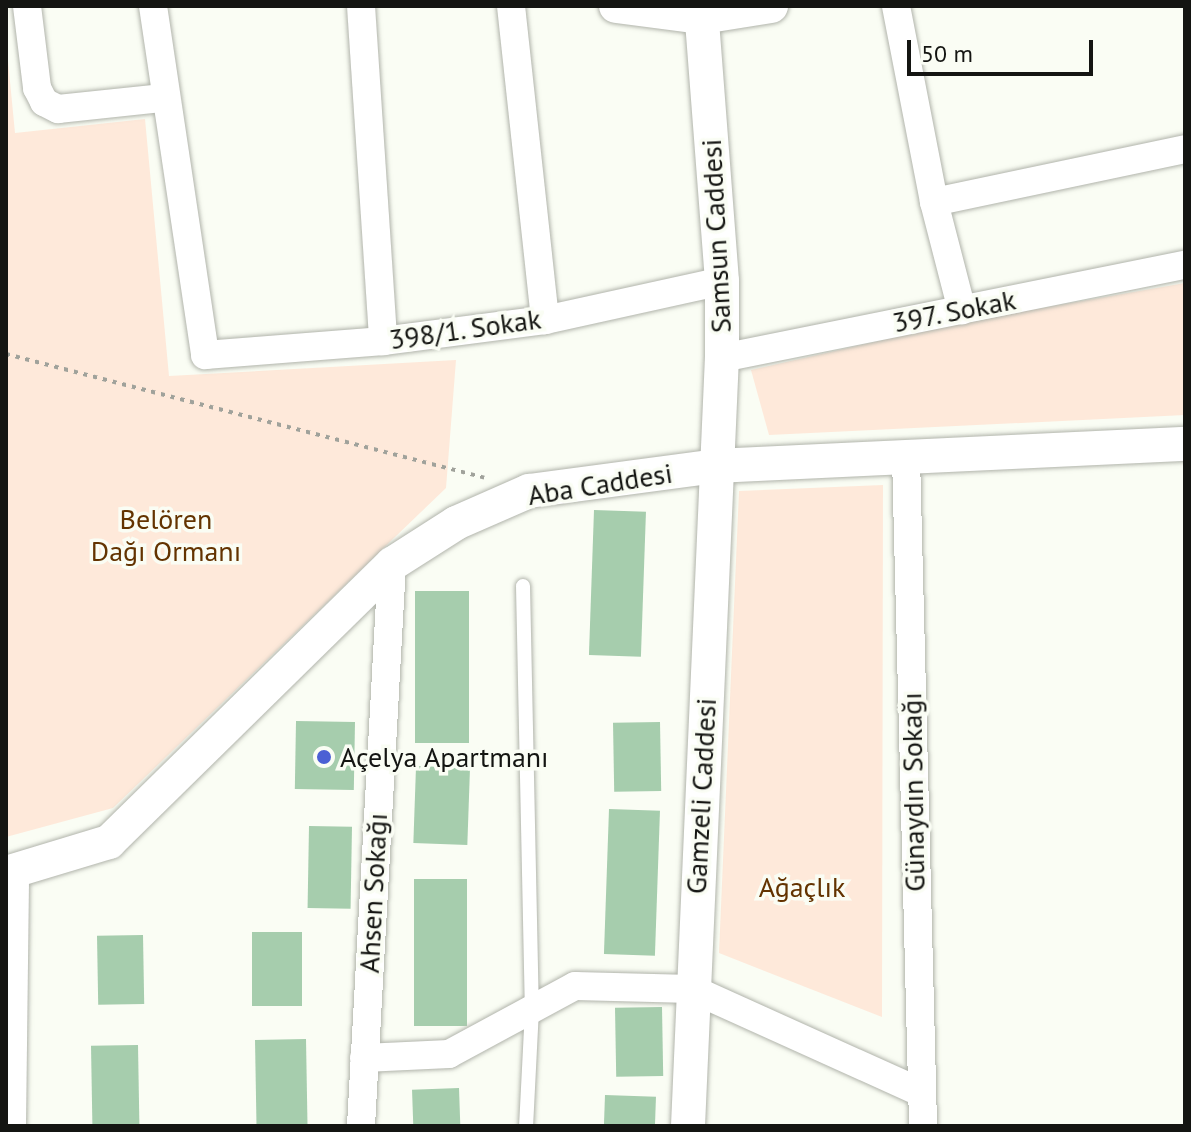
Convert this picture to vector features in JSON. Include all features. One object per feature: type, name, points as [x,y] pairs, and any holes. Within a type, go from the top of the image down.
[{"type":"street","points":[[27,6],[37,88],[44,102],[58,109],[163,98],[153,6]]},
{"type":"street","points":[[361,6],[383,341]]},
{"type":"street","points":[[511,6],[545,320]]},
{"type":"street","points":[[616,6],[701,11],[771,6]]},
{"type":"street","points":[[896,6],[934,202],[962,310]]},
{"type":"street","name":"Samsun Caddesi","points":[[701,11],[722,281],[722,358],[716,466]]},
{"type":"street","name":"398/1. Sokak","points":[[163,98],[205,355],[383,341],[545,320],[722,281]]},
{"type":"street","points":[[934,202],[1185,149]]},
{"type":"street","name":"397. Sokak","points":[[722,358],[1185,265]]},
{"type":"street","name":"Aba Caddesi","points":[[11,872],[82,855],[134,824],[392,564],[456,523],[529,491],[716,466],[1185,444]]},
{"type":"street","name":"Günaydın Sokağı","points":[[906,457],[923,1126]]},
{"type":"street","name":"Gamzeli Caddesi","points":[[688,1126],[716,466]]},
{"type":"street","name":"Ahsen Sokağı","points":[[361,1126],[392,564]]},
{"type":"street","points":[[11,872],[12,1126]]},
{"type":"street","points":[[364,1058],[449,1054],[575,986],[692,989],[920,1092]]},
{"type":"lane","points":[[523,586],[532,1009],[526,1126]]},
{"type":"path","points":[[6,354],[529,491]]},
{"type":"green space","name":"Belören Dağı Ormanı","points":[[6,40],[15,133],[145,119],[169,376],[456,360],[446,488],[113,808],[6,837]]},
{"type":"green space","points":[[1185,283],[1185,415],[769,435],[751,370],[967,321]]},
{"type":"green space","name":"Ağaçlık","points":[[883,485],[882,1017],[719,953],[739,491]]},
{"type":"building","points":[[594,510],[646,512],[641,657],[589,655]]},
{"type":"building","points":[[415,591],[469,591],[469,743],[415,743]]},
{"type":"building","name":"Açelya Apartmanı","points":[[296,721],[355,722],[354,790],[295,789]]},
{"type":"building","points":[[660,722],[661,791],[614,792],[613,723]]},
{"type":"building","points":[[416,766],[470,768],[467,845],[413,843]]},
{"type":"building","points":[[609,809],[660,811],[655,956],[604,954]]},
{"type":"building","points":[[309,826],[352,827],[351,909],[308,908]]},
{"type":"building","points":[[414,879],[467,879],[467,1026],[414,1026]]},
{"type":"building","points":[[252,932],[302,932],[302,1006],[252,1006]]},
{"type":"building","points":[[143,935],[144,1004],[98,1005],[97,936]]},
{"type":"building","points":[[662,1007],[663,1076],[616,1077],[615,1008]]},
{"type":"building","points":[[306,1039],[308,1126],[257,1126],[255,1040]]},
{"type":"building","points":[[138,1045],[139,1126],[92,1126],[91,1046]]},
{"type":"building","points":[[459,1088],[460,1126],[413,1126],[412,1090]]},
{"type":"building","points":[[605,1095],[656,1097],[655,1126],[604,1126]]},
{"type":"place","name":"Açelya Apartmanı","points":[[324,757]]}]
